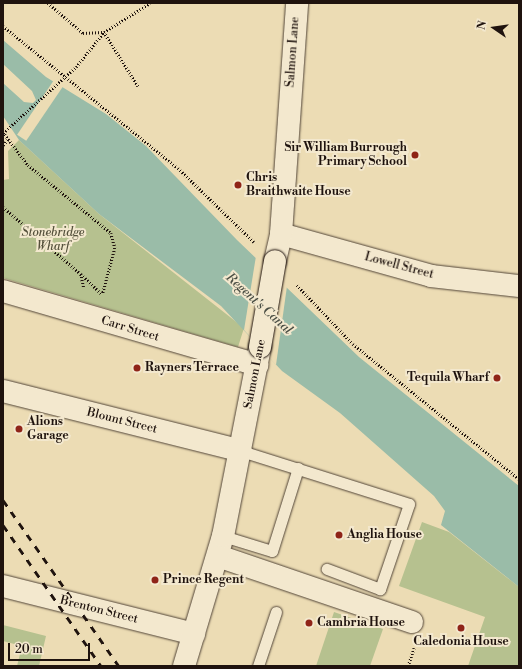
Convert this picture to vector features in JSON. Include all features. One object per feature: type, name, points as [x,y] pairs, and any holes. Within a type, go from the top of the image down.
[{"type":"street","name":"Salmon Lane","points":[[184,666],[220,546],[241,451],[281,234],[297,3]]},
{"type":"street","name":"Lowell Street","points":[[281,234],[431,276],[519,286]]},
{"type":"street","name":"Carr Street","points":[[3,291],[259,356]]},
{"type":"street","name":"Blount Street","points":[[3,391],[241,451]]},
{"type":"street","points":[[220,546],[412,622]]},
{"type":"street","name":"Brenton Street","points":[[3,586],[194,634]]},
{"type":"lane","points":[[241,451],[409,504],[380,589],[327,569]]},
{"type":"lane","points":[[220,546],[272,551],[298,468]]},
{"type":"lane","points":[[258,666],[276,612]]},
{"type":"path","points":[[48,3],[83,33],[104,32]]},
{"type":"path","points":[[101,300],[115,248],[111,233],[28,164],[3,132],[76,67],[104,32],[150,3]]},
{"type":"path","points":[[3,26],[71,79]]},
{"type":"path","points":[[104,32],[138,86]]},
{"type":"path","points":[[3,145],[9,138]]},
{"type":"path","points":[[3,207],[103,294]]},
{"type":"path","points":[[81,274],[84,295]]},
{"type":"green space","name":"Stonebridge Wharf","points":[[19,140],[99,214],[244,328],[238,347],[3,278],[3,180],[9,179],[8,151]]},
{"type":"green space","points":[[422,522],[449,532],[519,587],[519,666],[468,666],[485,617],[399,586]]},
{"type":"green space","points":[[334,612],[383,629],[370,666],[316,666]]},
{"type":"green space","points":[[3,625],[46,636],[39,666],[17,666],[22,646],[3,641]]},
{"type":"water","name":"Regent's Canal","points":[[3,40],[46,77],[106,114],[146,146],[237,240],[359,357],[519,486],[519,587],[441,525],[445,511],[434,496],[340,413],[282,371],[221,306],[99,214],[19,140],[3,116],[3,83],[24,102],[33,103],[36,100],[32,91],[3,64]]},
{"type":"pier","points":[[54,80],[63,86],[26,141],[17,135]]},
{"type":"pier","points":[[256,256],[287,286],[276,365],[244,330]]},
{"type":"railway","points":[[3,500],[119,666]]},
{"type":"railway","points":[[3,525],[101,666]]},
{"type":"place","name":"Sir William Burrough Primary School","points":[[415,155]]},
{"type":"place","name":"Chris Braithwaite House","points":[[238,185]]},
{"type":"place","name":"Rayners Terrace","points":[[137,368]]},
{"type":"place","name":"Tequila Wharf","points":[[497,378]]},
{"type":"place","name":"Alions Garage","points":[[19,429]]},
{"type":"place","name":"Anglia House","points":[[339,535]]},
{"type":"place","name":"Prince Regent","points":[[155,580]]},
{"type":"place","name":"Cambria House","points":[[309,623]]},
{"type":"place","name":"Caledonia House","points":[[461,628]]}]
